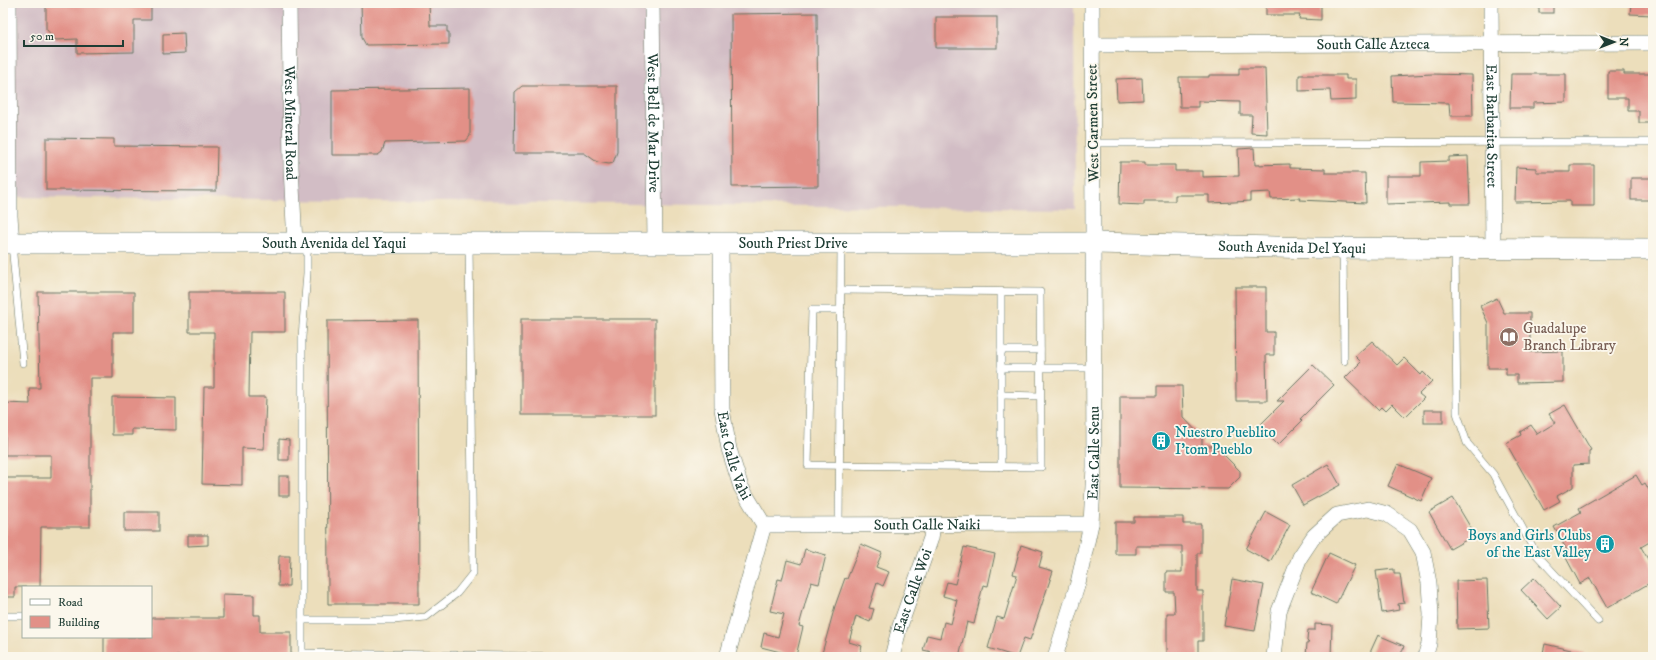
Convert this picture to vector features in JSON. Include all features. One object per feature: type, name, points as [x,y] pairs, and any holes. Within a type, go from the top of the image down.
[{"type":"street","points":[[8,243],[10,216],[9,3]]},
{"type":"street","name":"West Mineral Road","points":[[289,3],[291,168],[301,243]]},
{"type":"street","name":"West Bell de Mar Drive","points":[[652,3],[655,243]]},
{"type":"street","name":"West Carmen Street","points":[[1092,3],[1094,243]]},
{"type":"street","name":"East Barbarita Street","points":[[1491,3],[1493,248]]},
{"type":"street","name":"South Calle Azteca","points":[[1092,45],[1491,45],[1653,43]]},
{"type":"street","name":"South Avenida del Yaqui","points":[[8,243],[655,243]]},
{"type":"street","name":"South Priest Drive","points":[[655,243],[931,243]]},
{"type":"street","name":"East Calle Vahi","points":[[721,243],[722,409],[729,449],[741,487],[764,525]]},
{"type":"street","name":"South Avenida Del Yaqui","points":[[931,243],[1094,243],[1342,248],[1653,249]]},
{"type":"street","name":"East Calle Senu","points":[[1055,657],[1078,583],[1090,524],[1094,466],[1094,243]]},
{"type":"street","points":[[1274,657],[1279,611],[1300,557],[1314,536],[1337,515],[1368,509],[1387,514],[1410,530],[1423,552],[1429,583],[1431,614],[1429,644],[1425,657]]},
{"type":"street","name":"South Calle Naiki","points":[[764,525],[1090,524]]},
{"type":"street","points":[[727,657],[764,525]]},
{"type":"street","name":"East Calle Woi","points":[[892,657],[900,626],[931,538],[932,525]]},
{"type":"lane","points":[[1093,143],[1653,142]]},
{"type":"lane","points":[[8,243],[23,364]]},
{"type":"lane","points":[[301,243],[307,273],[302,337],[302,655],[588,657]]},
{"type":"lane","points":[[302,620],[393,620],[426,617],[456,592],[473,573],[468,300],[469,243]]},
{"type":"lane","points":[[839,525],[841,243]]},
{"type":"lane","points":[[1342,248],[1344,361]]},
{"type":"lane","points":[[1455,248],[1457,413],[1467,443],[1493,474],[1537,555],[1598,621]]},
{"type":"lane","points":[[841,290],[1040,292],[1041,467],[840,467],[808,465],[812,310],[841,310]]},
{"type":"lane","points":[[1001,292],[1001,467]]},
{"type":"lane","points":[[1001,350],[1040,350]]},
{"type":"lane","points":[[1001,368],[1094,368]]},
{"type":"lane","points":[[1001,395],[1040,396]]},
{"type":"lane","points":[[3,616],[22,616]]},
{"type":"shaded area","points":[[3,3],[1074,3],[1075,209],[3,197]]},
{"type":"building","points":[[46,3],[151,3],[151,20],[134,20],[134,52],[77,53],[77,39],[56,40],[46,29]]},
{"type":"building","points":[[361,3],[429,3],[430,26],[447,26],[447,32],[449,32],[449,44],[366,45],[362,38]]},
{"type":"building","points":[[1266,3],[1321,3],[1321,20],[1299,19],[1300,15],[1266,15]]},
{"type":"building","points":[[1539,3],[1553,3],[1553,13],[1539,13]]},
{"type":"building","points":[[1631,3],[1653,3],[1653,15],[1630,14]]},
{"type":"building","points":[[817,13],[818,186],[732,187],[731,14]]},
{"type":"building","points":[[936,17],[997,17],[997,48],[936,48]]},
{"type":"building","points":[[184,33],[185,53],[163,54],[163,34]]},
{"type":"building","points":[[1239,68],[1265,68],[1267,134],[1251,133],[1252,115],[1240,115],[1240,102],[1198,101],[1198,107],[1180,107],[1179,77],[1239,75]]},
{"type":"building","points":[[1608,71],[1624,71],[1624,74],[1653,74],[1653,123],[1639,123],[1639,111],[1628,111],[1628,98],[1608,98]]},
{"type":"building","points":[[1432,74],[1472,75],[1473,116],[1450,116],[1449,103],[1393,102],[1392,76]]},
{"type":"building","points":[[1511,74],[1566,74],[1566,102],[1533,103],[1533,108],[1510,108]]},
{"type":"building","points":[[1299,75],[1346,75],[1346,79],[1356,79],[1356,100],[1331,101],[1330,90],[1299,91]]},
{"type":"building","points":[[1142,78],[1143,100],[1117,101],[1116,79]]},
{"type":"building","points":[[522,86],[617,86],[617,152],[613,163],[609,164],[597,162],[584,153],[514,153],[515,92]]},
{"type":"building","points":[[470,88],[470,136],[466,141],[385,143],[382,152],[378,155],[332,155],[332,90]]},
{"type":"building","points":[[46,138],[114,139],[114,146],[217,147],[216,191],[46,190]]},
{"type":"building","points":[[1254,148],[1255,165],[1290,164],[1290,168],[1325,169],[1325,173],[1365,173],[1366,203],[1299,200],[1300,198],[1271,199],[1270,192],[1250,193],[1250,201],[1209,203],[1209,195],[1175,195],[1175,201],[1144,201],[1144,205],[1119,204],[1120,162],[1145,162],[1145,165],[1175,165],[1175,171],[1203,171],[1203,177],[1239,176],[1238,149]]},
{"type":"building","points":[[1468,156],[1470,204],[1450,204],[1450,202],[1386,204],[1386,176],[1421,176],[1421,162],[1449,161],[1449,157]]},
{"type":"building","points":[[1570,165],[1594,165],[1594,206],[1570,206],[1570,201],[1515,202],[1516,167],[1536,168],[1536,172],[1570,172]]},
{"type":"building","points":[[1631,178],[1653,178],[1653,200],[1631,200]]},
{"type":"building","points":[[1235,287],[1266,287],[1266,332],[1274,332],[1274,355],[1266,355],[1267,401],[1236,401]]},
{"type":"building","points":[[38,292],[134,292],[134,332],[113,332],[113,378],[90,378],[90,527],[41,527],[40,586],[15,587],[15,597],[5,597],[5,478],[51,478],[51,455],[5,455],[5,403],[30,404],[29,388],[40,388]]},
{"type":"building","points":[[189,292],[285,292],[285,332],[250,332],[249,397],[266,397],[264,449],[242,448],[242,485],[202,484],[204,387],[214,387],[214,332],[189,332]]},
{"type":"building","name":"Guadalupe Branch Library","points":[[1497,298],[1504,313],[1530,313],[1530,352],[1563,351],[1563,382],[1517,383],[1517,375],[1506,375],[1506,368],[1488,368],[1488,323],[1480,306]]},
{"type":"building","points":[[521,319],[655,319],[655,415],[521,415]]},
{"type":"building","points":[[418,320],[419,604],[328,604],[327,321]]},
{"type":"building","points":[[1372,341],[1397,365],[1404,358],[1421,375],[1423,372],[1432,381],[1419,394],[1424,398],[1405,417],[1392,404],[1385,411],[1381,407],[1378,410],[1345,378],[1361,362],[1355,356]]},
{"type":"building","points":[[1313,365],[1334,385],[1300,419],[1302,421],[1278,445],[1259,426],[1284,401],[1277,401]]},
{"type":"building","name":"Nuestro Pueblito I'tom Pueblo","points":[[1157,386],[1182,386],[1183,417],[1202,437],[1202,446],[1215,446],[1240,471],[1240,477],[1228,489],[1120,488],[1120,396],[1157,396]]},
{"type":"building","points":[[112,397],[176,398],[176,430],[132,429],[132,435],[112,435]]},
{"type":"building","points":[[1565,405],[1591,450],[1589,451],[1589,464],[1573,465],[1573,487],[1557,496],[1560,501],[1544,510],[1506,443],[1521,435],[1520,432],[1531,425],[1537,434],[1555,423],[1549,414]]},
{"type":"building","points":[[1424,410],[1443,410],[1443,423],[1424,423]]},
{"type":"building","points":[[279,439],[289,440],[289,460],[279,460]]},
{"type":"building","points":[[1328,464],[1340,485],[1303,505],[1292,485]]},
{"type":"building","points":[[1398,464],[1431,478],[1421,501],[1388,486]]},
{"type":"building","name":"Boys and Girls Clubs of the East Valley","points":[[1636,475],[1642,485],[1645,483],[1653,497],[1653,540],[1641,547],[1653,568],[1653,581],[1607,608],[1590,578],[1580,584],[1565,556],[1569,554],[1554,527],[1581,512],[1579,508]]},
{"type":"building","points":[[279,476],[289,476],[289,496],[279,496]]},
{"type":"building","points":[[1453,498],[1475,535],[1450,549],[1429,512]]},
{"type":"building","points":[[124,512],[159,512],[159,531],[124,531]]},
{"type":"building","points":[[1266,512],[1290,525],[1270,562],[1246,549]]},
{"type":"building","points":[[1134,517],[1183,517],[1183,524],[1201,524],[1201,553],[1197,553],[1197,591],[1203,591],[1203,641],[1198,641],[1198,657],[1167,657],[1167,613],[1175,613],[1174,592],[1166,592],[1166,572],[1182,572],[1182,546],[1136,546],[1136,554],[1115,554],[1115,522],[1134,522]]},
{"type":"building","points":[[188,535],[208,535],[208,545],[188,546]]},
{"type":"building","points":[[861,544],[882,553],[876,567],[889,572],[883,586],[877,583],[869,608],[874,609],[870,622],[856,616],[849,642],[862,646],[859,657],[821,657],[835,606],[845,578],[847,579]]},
{"type":"building","points":[[1021,545],[1043,552],[1039,567],[1053,571],[1030,640],[1024,638],[1017,657],[988,648],[997,617],[1004,619],[1017,575],[1013,574]]},
{"type":"building","points":[[964,547],[995,554],[988,586],[983,585],[974,624],[967,622],[959,657],[923,650],[927,635],[940,638],[944,622],[951,624],[957,600],[943,596],[947,582],[955,584]]},
{"type":"building","points":[[805,549],[826,555],[819,584],[811,582],[799,626],[803,627],[796,656],[761,647],[764,633],[778,637],[784,614],[770,611],[778,579],[782,580],[787,560],[801,564]]},
{"type":"building","points":[[1329,553],[1355,565],[1336,604],[1311,592]]},
{"type":"building","points":[[279,556],[290,556],[289,586],[278,586]]},
{"type":"building","points":[[1394,569],[1394,574],[1400,574],[1404,603],[1398,604],[1399,610],[1382,613],[1376,571]]},
{"type":"building","points":[[1534,578],[1561,607],[1548,619],[1521,590]]},
{"type":"building","points":[[1232,579],[1264,585],[1255,631],[1224,626]]},
{"type":"building","points":[[1487,580],[1489,628],[1457,629],[1456,581]]},
{"type":"building","points":[[223,594],[254,595],[254,615],[260,615],[260,632],[291,632],[291,657],[277,657],[277,655],[104,657],[104,638],[152,638],[152,618],[223,618]]},
{"type":"building","points":[[1315,624],[1332,625],[1331,657],[1306,657],[1307,643],[1309,643],[1307,641],[1308,630],[1315,630]]},
{"type":"building","points":[[1378,635],[1404,646],[1400,657],[1368,657]]},
{"type":"building","points":[[1545,644],[1584,653],[1584,657],[1542,657]]},
{"type":"place","name":"Guadalupe Branch Library","points":[[1509,337]]},
{"type":"place","name":"Nuestro Pueblito I'tom Pueblo","points":[[1161,441]]},
{"type":"place","name":"Boys and Girls Clubs of the East Valley","points":[[1605,544]]}]
